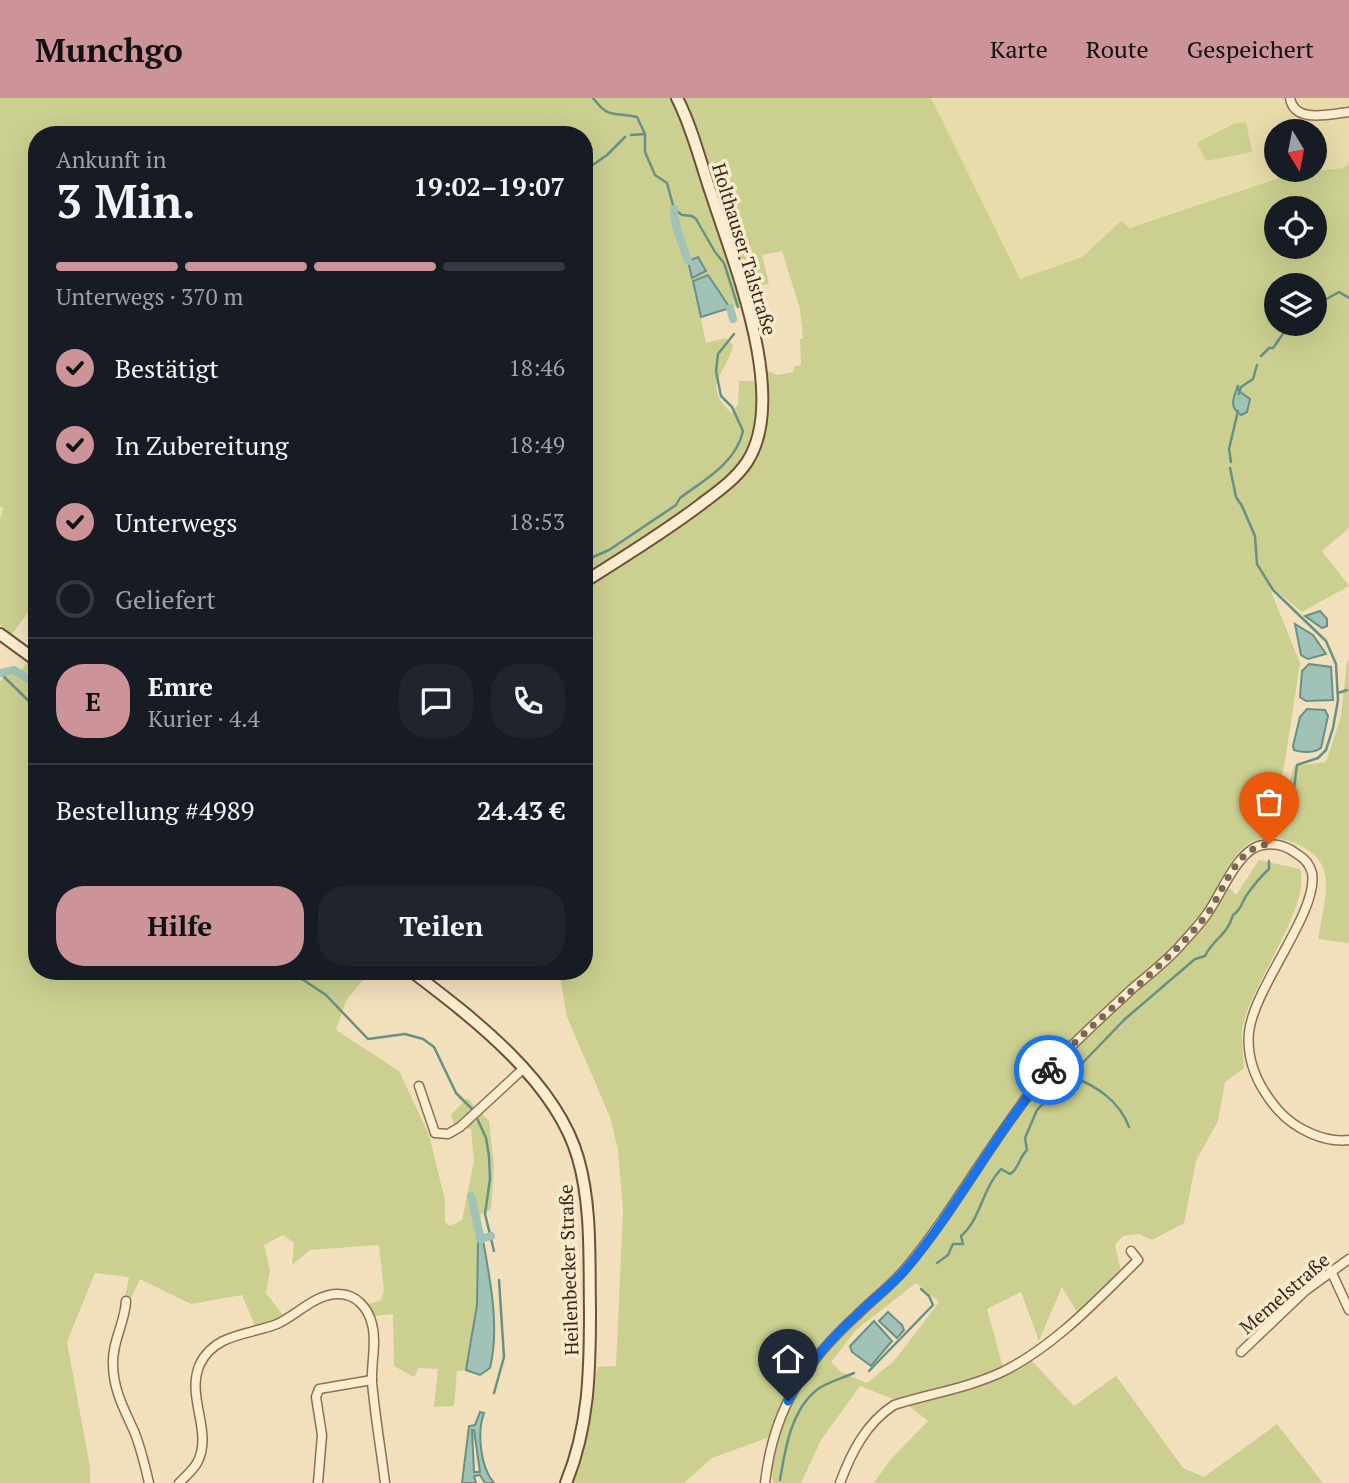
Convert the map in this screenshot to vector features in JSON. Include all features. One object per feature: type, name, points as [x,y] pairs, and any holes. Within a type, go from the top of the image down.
[{"type":"main road","name":"Holthauser Talstraße","points":[[593,576],[667,529],[731,481],[749,458],[758,431],[760,373],[752,322],[701,162],[677,98]]},
{"type":"main road","points":[[0,634],[28,654]]},
{"type":"main road","name":"Heilenbecker Straße","points":[[422,980],[475,1022],[523,1069],[551,1103],[567,1130],[578,1157],[585,1193],[589,1267],[589,1375],[584,1424],[566,1483]]},
{"type":"street","points":[[1290,98],[1294,108],[1302,114],[1349,112]]},
{"type":"street","points":[[765,1483],[781,1416],[813,1361],[855,1316],[904,1271],[943,1219],[1000,1133],[1048,1071],[1105,1014],[1176,950],[1207,915],[1239,861],[1258,845],[1287,848],[1307,862],[1312,874],[1311,890],[1301,916],[1254,1008],[1249,1032],[1252,1066],[1265,1093],[1292,1122],[1318,1136],[1349,1140]]},
{"type":"street","points":[[419,1086],[435,1133],[448,1133],[460,1127],[523,1069]]},
{"type":"street","points":[[840,1483],[858,1443],[884,1412],[902,1403],[1001,1372],[1036,1351],[1081,1315],[1138,1260],[1131,1251]]},
{"type":"street","name":"Memelstraße","points":[[1241,1352],[1305,1291],[1349,1259]]},
{"type":"street","points":[[1331,1271],[1349,1310]]},
{"type":"street","points":[[179,1483],[196,1465],[202,1451],[203,1441],[194,1396],[195,1379],[205,1355],[224,1340],[267,1328],[328,1295],[341,1293],[363,1305],[372,1324],[372,1380],[385,1483]]},
{"type":"street","points":[[126,1301],[126,1312],[116,1339],[114,1376],[149,1483]]},
{"type":"street","points":[[317,1483],[322,1435],[317,1392],[322,1388],[372,1380]]},
{"type":"shaded area","points":[[931,98],[1349,98],[1349,163],[1343,168],[1327,169],[1327,119],[1264,119],[1264,182],[1272,182],[1130,228],[1121,221],[1082,257],[1019,279]]},
{"type":"green space","points":[[0,98],[931,98],[1020,279],[1082,257],[1121,221],[1130,228],[1267,182],[1327,182],[1327,169],[1343,168],[1349,163],[1349,528],[1322,551],[1349,586],[1302,612],[1268,584],[1300,663],[1285,761],[1267,839],[1258,839],[1244,846],[1222,880],[1236,895],[1259,860],[1300,869],[1301,884],[1297,903],[1248,1008],[1242,1030],[1244,1068],[1225,1082],[1218,1121],[1196,1161],[1184,1223],[1152,1240],[1139,1234],[1123,1236],[1115,1245],[1121,1271],[1077,1312],[1062,1287],[1039,1341],[1021,1292],[987,1309],[1004,1371],[1031,1360],[1074,1406],[1116,1376],[1183,1468],[1204,1477],[1277,1424],[1323,1483],[874,1483],[890,1460],[928,1421],[908,1405],[860,1386],[821,1440],[801,1483],[773,1483],[772,1469],[780,1433],[712,1458],[684,1483],[573,1483],[590,1426],[597,1367],[616,1366],[623,1210],[618,1150],[610,1117],[567,1017],[561,980],[593,980],[593,581],[676,528],[741,477],[758,454],[765,434],[765,370],[778,375],[793,372],[795,366],[801,365],[800,339],[803,339],[800,309],[782,251],[762,255],[769,284],[748,287],[710,173],[697,172],[742,304],[730,308],[708,275],[693,282],[706,343],[726,338],[733,345],[716,387],[722,403],[732,413],[738,404],[739,381],[757,381],[754,434],[737,467],[720,485],[675,520],[593,571],[593,126],[28,126],[28,613],[12,634],[0,625],[0,519],[3,508],[0,507]],"holes":[[[916,1283],[939,1302],[894,1361],[867,1383],[841,1372],[831,1362],[856,1330]]]},
{"type":"green space","points":[[1246,122],[1252,152],[1206,161],[1197,143],[1233,124]]},
{"type":"green space","points":[[1349,660],[1349,943],[1318,939],[1326,887],[1320,862],[1311,852],[1274,837],[1294,766],[1326,762],[1341,716]]},
{"type":"green space","points":[[28,662],[28,980],[363,980],[346,1001],[336,1030],[399,1071],[429,1135],[445,1200],[445,1222],[450,1226],[462,1220],[474,1161],[471,1129],[455,1127],[451,1115],[467,1098],[489,1121],[494,1167],[491,1209],[481,1214],[477,1305],[466,1370],[457,1371],[454,1406],[434,1407],[438,1369],[419,1368],[414,1377],[394,1366],[393,1314],[373,1316],[367,1305],[381,1300],[384,1291],[379,1245],[310,1250],[292,1265],[294,1243],[283,1235],[264,1245],[270,1270],[266,1293],[285,1318],[256,1328],[242,1295],[191,1304],[140,1279],[130,1300],[125,1297],[129,1277],[95,1273],[67,1342],[90,1467],[90,1483],[0,1483],[0,681],[10,672],[19,673]]},
{"type":"water","points":[[698,257],[706,271],[692,278],[688,261]]},
{"type":"water","points":[[708,275],[730,308],[701,317],[693,281]]},
{"type":"water","points":[[1238,385],[1239,391],[1250,399],[1247,412],[1241,415],[1233,405]]},
{"type":"water","points":[[1320,611],[1327,619],[1327,626],[1322,628],[1305,616]]},
{"type":"water","points":[[1295,624],[1313,635],[1326,654],[1308,659],[1301,655]]},
{"type":"water","points":[[1309,664],[1331,667],[1333,700],[1306,701],[1300,697],[1302,671]]},
{"type":"water","points":[[1307,709],[1325,710],[1328,716],[1321,748],[1301,752],[1294,750],[1293,746],[1300,717]]},
{"type":"water","points":[[483,1240],[493,1304],[494,1336],[490,1368],[480,1375],[466,1370],[477,1305],[478,1241]]},
{"type":"water","points":[[888,1312],[904,1330],[897,1338],[879,1321]]},
{"type":"water","points":[[874,1321],[892,1341],[871,1366],[852,1352],[850,1346]]},
{"type":"water","points":[[480,1412],[484,1413],[481,1449],[489,1476],[494,1483],[485,1483],[480,1475],[474,1476],[476,1483],[462,1483],[469,1426],[475,1425]],"holes":[[[474,1430],[480,1472],[474,1472]]]},
{"type":"waterway","points":[[593,98],[612,114],[637,117],[645,134],[645,152],[655,175],[667,183],[674,209],[682,215],[696,219],[724,263],[738,307]]},
{"type":"waterway","points":[[631,135],[645,134]]},
{"type":"waterway","points":[[593,165],[625,137]]},
{"type":"waterway","points":[[674,209],[688,261]]},
{"type":"waterway","points":[[1327,299],[1339,292],[1349,298]]},
{"type":"waterway","points":[[730,308],[733,319]]},
{"type":"waterway","points":[[593,557],[609,550],[676,505],[680,498],[718,470],[734,452],[743,431],[732,407],[721,396],[716,371],[718,354],[734,334]]},
{"type":"waterway","points":[[1261,356],[1269,348],[1273,348],[1281,336]]},
{"type":"waterway","points":[[1239,394],[1241,387],[1253,379],[1257,365]]},
{"type":"waterway","points":[[1231,462],[1229,449],[1238,411]]},
{"type":"waterway","points":[[1230,468],[1236,497],[1255,536],[1257,564],[1273,590],[1326,641],[1336,664],[1338,700],[1333,728],[1326,750],[1318,758],[1297,765],[1291,811],[1285,826]]},
{"type":"waterway","points":[[0,673],[14,670],[28,679]]},
{"type":"waterway","points":[[0,673],[28,700]]},
{"type":"waterway","points":[[1338,693],[1347,690]]},
{"type":"waterway","points":[[937,1263],[948,1255],[953,1244],[963,1244],[961,1236],[973,1221],[1001,1169],[1010,1174],[1015,1169],[1027,1150],[1025,1138],[1037,1110],[1125,1019],[1195,959],[1205,956],[1227,928],[1251,889],[1269,869],[1269,861]]},
{"type":"waterway","points":[[304,980],[326,995],[368,1039],[405,1034],[423,1039],[434,1047],[456,1093],[473,1110]]},
{"type":"waterway","points":[[1071,1076],[1106,1095],[1125,1117],[1129,1127]]},
{"type":"waterway","points":[[476,1116],[486,1138],[489,1156],[490,1179],[485,1214],[494,1251]]},
{"type":"waterway","points":[[471,1196],[481,1240]]},
{"type":"waterway","points":[[480,1239],[491,1236]]},
{"type":"waterway","points":[[494,1393],[504,1357],[499,1280]]},
{"type":"waterway","points":[[869,1371],[933,1305],[929,1296],[921,1289]]},
{"type":"waterway","points":[[780,1480],[791,1431],[801,1407],[818,1389],[854,1373]]},
{"type":"way so far","points":[[1049,1070],[1105,1014],[1176,950],[1207,915],[1239,861],[1249,850],[1258,845],[1269,844]]},
{"type":"route","points":[[788,1401],[813,1361],[855,1316],[904,1271],[943,1219],[1000,1133],[1049,1070]]}]
